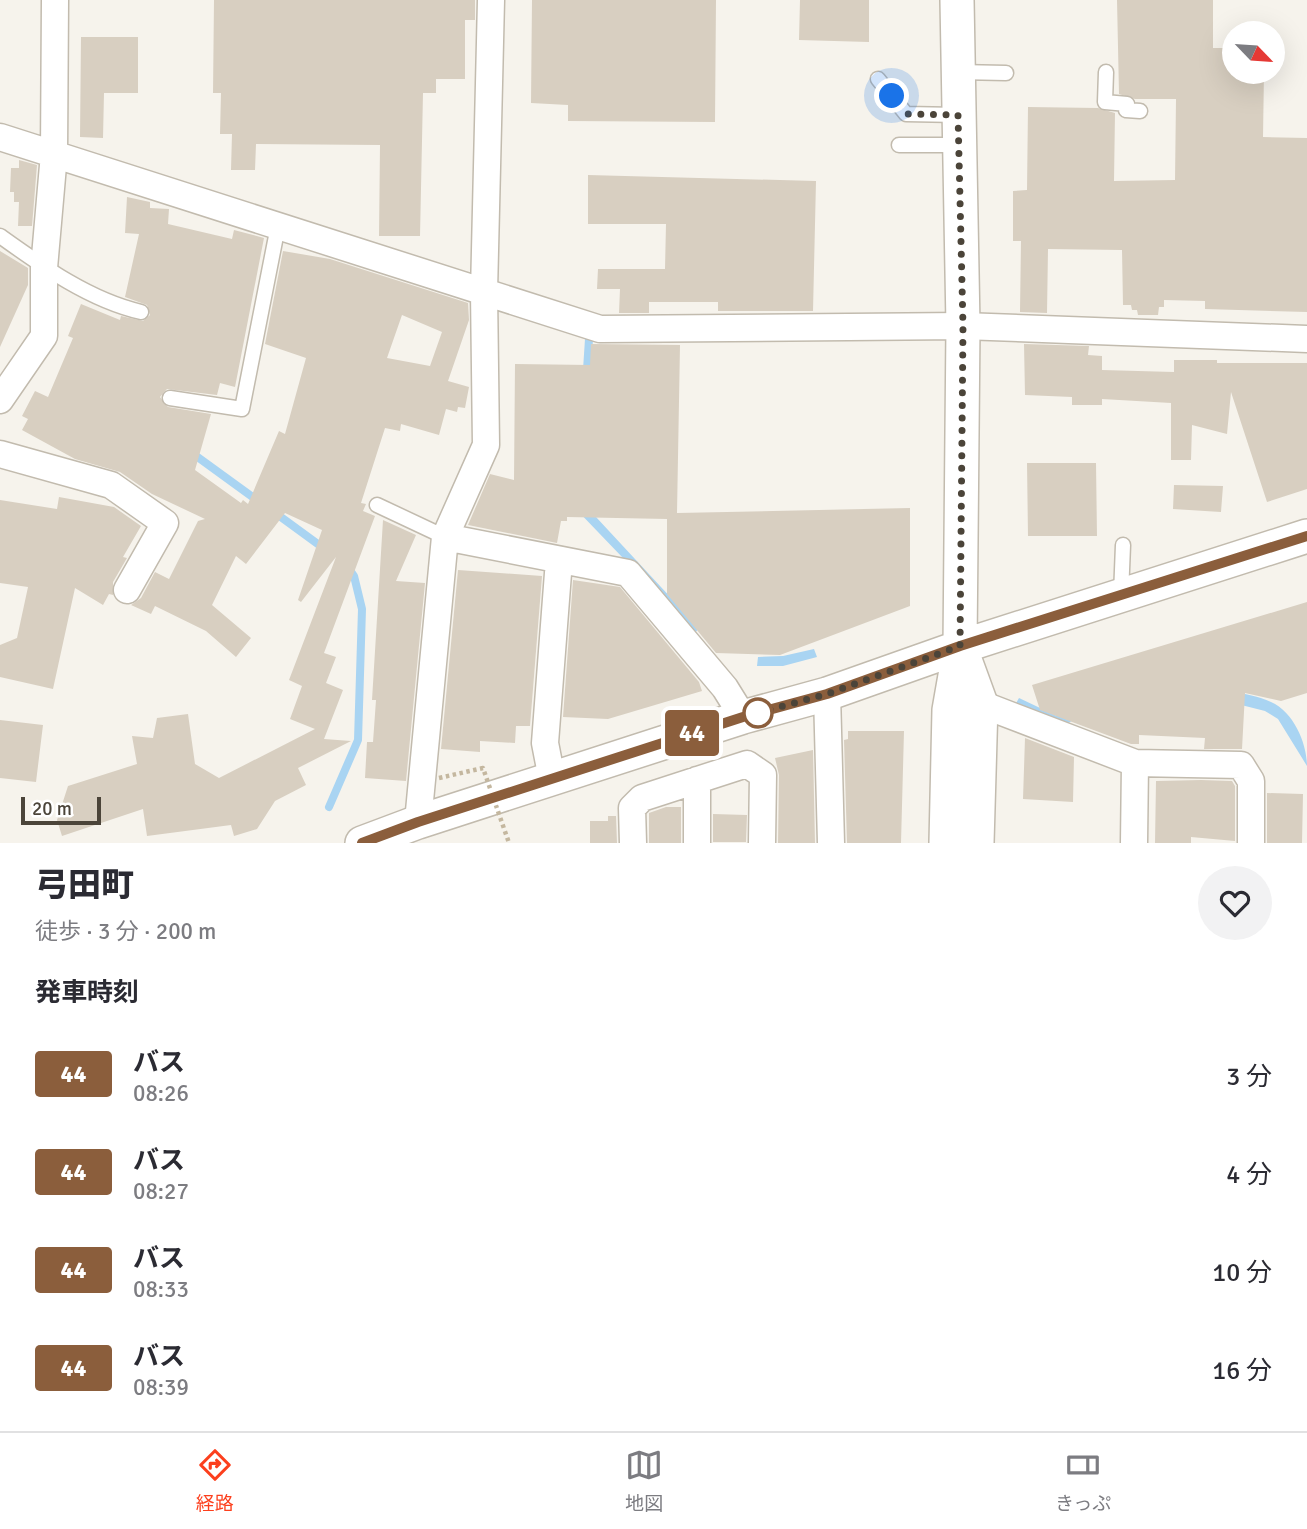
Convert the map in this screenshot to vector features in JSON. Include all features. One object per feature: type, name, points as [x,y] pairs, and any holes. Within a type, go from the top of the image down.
[{"type":"street","points":[[2,394],[44,335],[44,268],[54,154],[55,0]]},
{"type":"street","points":[[418,822],[445,537],[486,445],[484,292],[496,143],[491,0]]},
{"type":"street","points":[[946,843],[949,710],[960,646],[963,326],[957,0]]},
{"type":"street","points":[[0,137],[600,329],[963,326],[1307,339]]},
{"type":"street","points":[[0,454],[111,485],[165,523],[127,590]]},
{"type":"street","points":[[362,843],[418,822],[743,717],[827,694],[960,646],[1307,536]]},
{"type":"street","points":[[445,537],[628,573],[725,688],[743,717]]},
{"type":"street","points":[[552,779],[545,743],[559,560]]},
{"type":"street","points":[[960,646],[981,704],[977,843]]},
{"type":"street","points":[[827,694],[831,843]]},
{"type":"street","points":[[981,704],[1135,764],[1241,765],[1251,781],[1251,843]]},
{"type":"street","points":[[632,843],[632,808],[642,798],[747,764],[763,775],[762,843]]},
{"type":"street","points":[[1134,843],[1135,764]]},
{"type":"street","points":[[697,780],[697,843]]},
{"type":"lane","points":[[957,72],[1006,73]]},
{"type":"lane","points":[[1106,72],[1105,102],[1127,104],[1126,110],[1140,111]]},
{"type":"lane","points":[[878,79],[906,114],[958,130]]},
{"type":"lane","points":[[899,145],[958,130]]},
{"type":"lane","points":[[170,398],[242,409],[278,226]]},
{"type":"lane","points":[[0,236],[44,268],[118,307],[141,312]]},
{"type":"lane","points":[[377,505],[445,537]]},
{"type":"lane","points":[[1121,595],[1123,545]]},
{"type":"path","points":[[439,778],[483,768],[509,843]]},
{"type":"water","points":[[585,339],[593,339],[583,503],[699,628],[695,633],[574,507]]},
{"type":"water","points":[[814,649],[817,657],[783,666],[757,666],[758,657],[783,656]]},
{"type":"water","points":[[1189,684],[1252,695],[1279,707],[1298,730],[1305,748],[1307,766],[1278,719],[1265,711],[1186,691],[1096,709],[1068,723],[1015,705],[1019,698],[1057,716],[1091,701]]},
{"type":"building","points":[[214,0],[475,0],[475,20],[465,20],[465,79],[436,79],[436,93],[423,93],[420,236],[379,236],[380,145],[256,144],[255,170],[231,170],[232,134],[220,134],[221,93],[213,93]]},
{"type":"building","points":[[532,0],[716,0],[715,122],[568,121],[568,105],[531,103]]},
{"type":"building","points":[[800,0],[869,0],[869,42],[799,40]]},
{"type":"building","points":[[1117,0],[1213,0],[1213,48],[1222,48],[1222,84],[1264,84],[1263,137],[1307,138],[1307,312],[1205,309],[1205,301],[1164,300],[1164,307],[1159,307],[1158,315],[1138,315],[1131,305],[1123,305],[1122,250],[1048,249],[1047,313],[1020,312],[1021,241],[1013,241],[1013,191],[1027,190],[1028,107],[1098,108],[1115,113],[1114,181],[1175,180],[1176,99],[1135,99],[1119,94]]},
{"type":"building","points":[[81,37],[138,37],[138,93],[104,93],[103,138],[80,137]]},
{"type":"building","points":[[19,160],[37,165],[32,226],[18,226],[19,202],[14,202],[14,192],[10,192],[11,168],[19,168]]},
{"type":"building","points":[[588,175],[816,181],[813,311],[718,311],[718,302],[649,302],[649,313],[619,313],[620,289],[597,289],[598,269],[665,269],[666,224],[588,224]]},
{"type":"building","points":[[127,197],[150,202],[150,208],[169,209],[168,224],[232,239],[234,230],[264,238],[235,387],[220,383],[217,395],[167,389],[160,397],[168,407],[211,414],[195,470],[241,503],[243,500],[248,504],[279,431],[285,434],[306,358],[265,344],[283,251],[330,259],[468,303],[469,320],[448,381],[469,387],[465,408],[458,407],[457,412],[446,409],[439,435],[401,424],[400,431],[385,428],[361,503],[366,504],[363,511],[375,516],[324,653],[336,657],[326,683],[343,690],[324,739],[351,741],[298,768],[306,785],[275,801],[257,829],[234,836],[231,825],[147,836],[143,809],[62,836],[57,820],[68,786],[137,764],[132,736],[153,738],[157,718],[188,714],[195,764],[219,778],[315,729],[290,719],[302,686],[289,680],[336,557],[301,602],[298,600],[322,530],[285,513],[246,564],[236,556],[212,605],[251,638],[236,657],[206,631],[155,606],[151,614],[131,605],[141,598],[155,572],[169,579],[198,521],[205,519],[152,494],[120,472],[75,459],[22,430],[28,419],[22,416],[35,391],[48,397],[73,338],[68,336],[81,304],[120,320],[121,316],[143,321],[150,315],[147,305],[125,297],[139,234],[125,233]],"holes":[[[402,315],[442,332],[430,366],[387,358]]]},
{"type":"building","points":[[0,251],[28,268],[28,285],[0,347]]},
{"type":"building","points":[[591,344],[680,345],[677,513],[910,508],[910,606],[780,655],[716,653],[667,594],[667,519],[567,517],[567,521],[561,521],[557,543],[468,525],[490,474],[514,480],[515,364],[590,365]]},
{"type":"building","points":[[1024,344],[1089,346],[1088,355],[1102,356],[1102,370],[1174,372],[1174,360],[1307,363],[1307,489],[1267,502],[1231,392],[1227,434],[1192,425],[1191,460],[1171,460],[1171,403],[1102,399],[1102,405],[1072,405],[1072,397],[1025,395]]},
{"type":"building","points":[[1027,463],[1096,463],[1097,536],[1028,536]]},
{"type":"building","points":[[1174,485],[1223,486],[1221,512],[1173,509]]},
{"type":"building","points":[[59,497],[114,507],[141,526],[123,557],[127,558],[113,582],[113,595],[109,594],[103,605],[75,588],[53,689],[0,677],[0,645],[17,638],[28,587],[0,583],[0,500],[57,509]]},
{"type":"building","points":[[383,520],[416,535],[396,581],[425,583],[406,781],[365,778],[367,742],[373,742],[376,700],[372,700]]},
{"type":"building","points":[[458,570],[542,576],[530,726],[516,726],[515,743],[480,741],[480,752],[441,749]]},
{"type":"building","points":[[573,580],[620,587],[699,682],[702,691],[608,719],[563,717]]},
{"type":"building","points":[[1307,602],[1307,693],[1281,701],[1245,693],[1242,749],[1204,749],[1205,738],[1139,735],[1139,744],[1131,744],[1040,710],[1032,685]]},
{"type":"building","points":[[0,720],[43,725],[36,782],[0,778]]},
{"type":"building","points":[[848,731],[904,731],[901,843],[847,843],[844,740],[848,739]]},
{"type":"building","points":[[1025,738],[1074,757],[1073,802],[1023,799]]},
{"type":"building","points":[[813,750],[815,843],[778,843],[779,775],[775,758]]},
{"type":"building","points":[[1156,781],[1232,781],[1235,786],[1235,841],[1191,837],[1191,843],[1155,843]]},
{"type":"building","points":[[1267,793],[1303,794],[1302,843],[1267,843]]},
{"type":"building","points":[[666,807],[681,807],[681,843],[649,843],[649,813]]},
{"type":"building","points":[[713,814],[747,815],[746,842],[713,842]]},
{"type":"building","points":[[608,816],[616,816],[617,843],[590,843],[590,821],[608,821]]},
{"type":"waterway","points":[[192,453],[258,501]]},
{"type":"waterway","points":[[274,512],[326,550]]},
{"type":"waterway","points":[[329,807],[358,740],[362,609],[354,576],[347,566]]},
{"type":"bus line","name":"44","points":[[362,843],[418,822],[743,717],[827,694],[960,646],[1307,536]]},
{"type":"route","points":[[758,713],[827,694],[960,646],[963,326],[958,115],[906,114],[892,96]]}]
